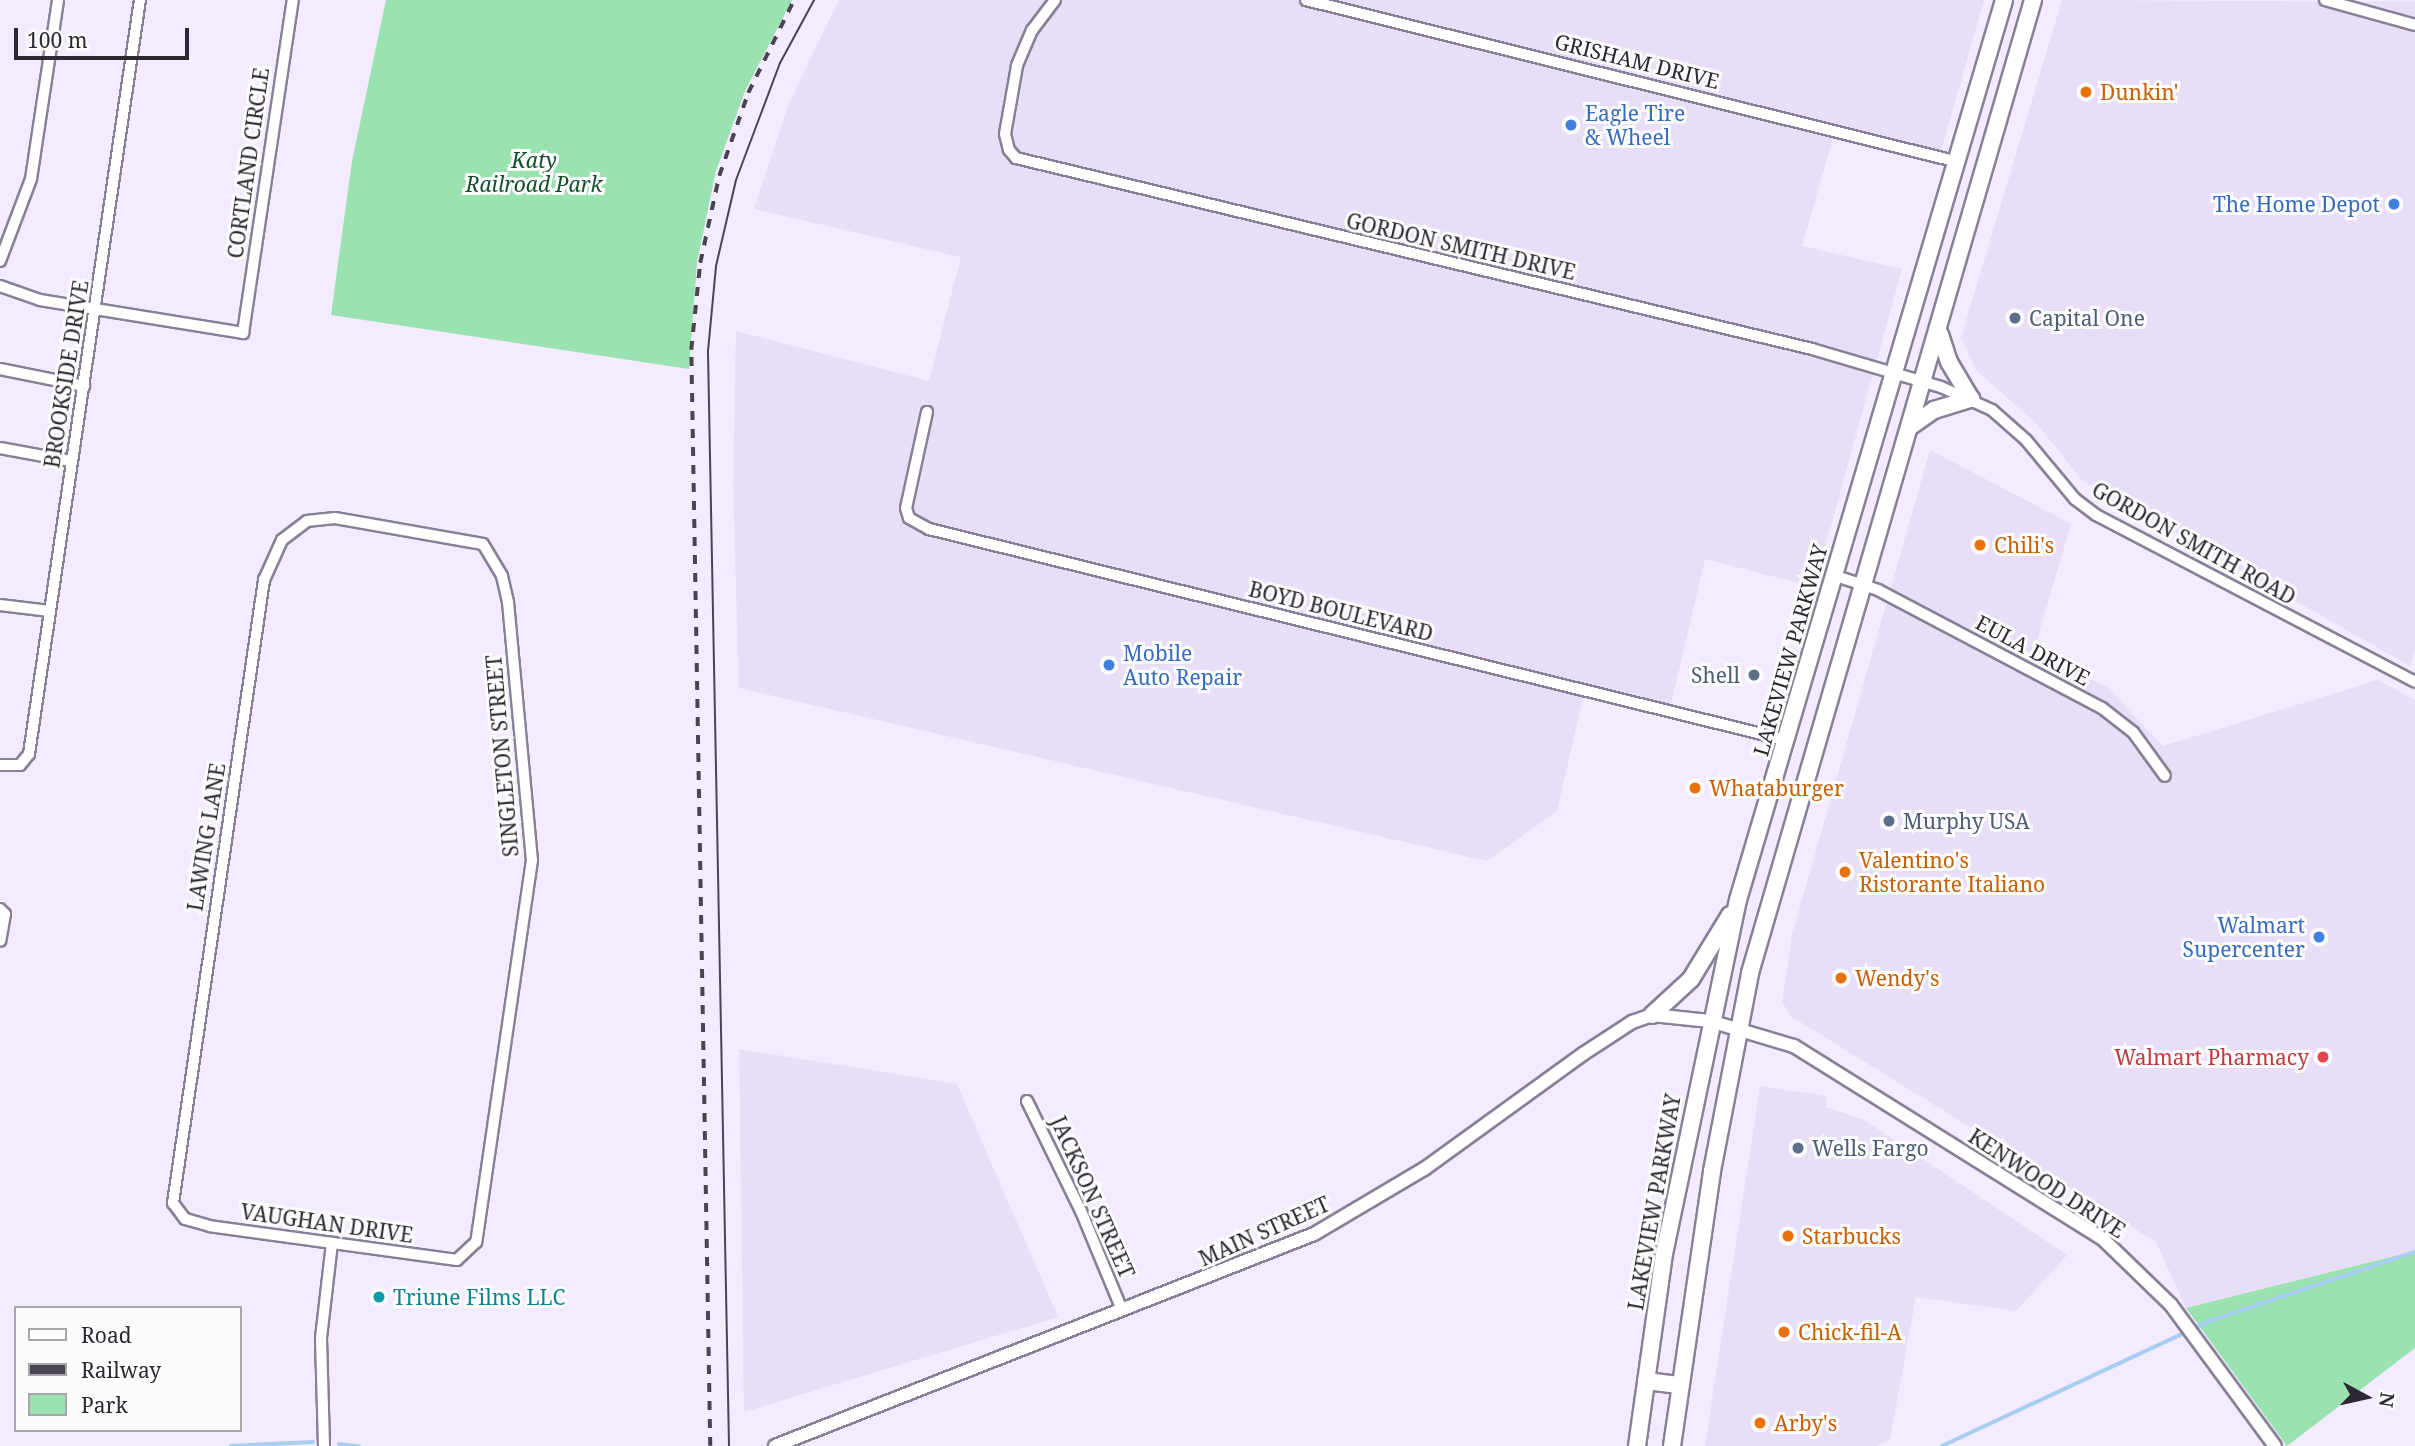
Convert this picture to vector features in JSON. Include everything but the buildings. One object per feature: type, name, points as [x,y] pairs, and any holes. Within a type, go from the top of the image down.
[{"type":"main road","name":"LAKEVIEW PARKWAY","points":[[1637,1446],[1660,1275],[1710,1021],[1738,900],[2004,0]]},
{"type":"main road","points":[[1672,1446],[1737,1027],[1811,755],[1861,583],[1940,332],[2033,0]]},
{"type":"main road","points":[[1958,162],[1985,170]]},
{"type":"main road","points":[[1911,426],[1934,410],[1971,399],[1949,362],[1940,332]]},
{"type":"main road","points":[[1786,740],[1817,735]]},
{"type":"main road","points":[[1786,740],[1811,755]]},
{"type":"main road","points":[[1652,1015],[1691,979],[1738,900]]},
{"type":"main road","points":[[1646,1381],[1681,1385]]},
{"type":"street","points":[[0,261],[32,179],[58,0]]},
{"type":"street","name":"BROOKSIDE DRIVE","points":[[0,765],[20,765],[29,754],[71,461],[97,309],[140,0]]},
{"type":"street","name":"CORTLAND CIRCLE","points":[[97,309],[243,333],[293,0]]},
{"type":"street","name":"GORDON SMITH DRIVE","points":[[1055,0],[1031,30],[1017,66],[1005,134],[1009,150],[1016,158],[1896,371]]},
{"type":"street","name":"GRISHAM DRIVE","points":[[1306,0],[1958,162]]},
{"type":"street","points":[[2325,0],[2415,25]]},
{"type":"street","points":[[0,286],[40,300],[97,309]]},
{"type":"street","points":[[0,369],[84,386]]},
{"type":"street","name":"GORDON SMITH ROAD","points":[[1896,371],[1971,399],[2026,440],[2075,499],[2096,515],[2415,682]]},
{"type":"street","name":"BOYD BOULEVARD","points":[[927,412],[907,499],[909,518],[929,529],[1786,740]]},
{"type":"street","points":[[0,448],[71,461]]},
{"type":"street","name":"LAWING LANE","points":[[173,1203],[264,580],[282,540],[307,521],[335,518]]},
{"type":"street","name":"SINGLETON STREET","points":[[335,518],[483,544],[502,576],[508,602],[532,860],[476,1242]]},
{"type":"street","name":"EULA DRIVE","points":[[1833,576],[1861,583],[2109,712],[2139,738],[2165,776]]},
{"type":"street","points":[[0,605],[50,611]]},
{"type":"street","points":[[0,909],[5,914],[0,942]]},
{"type":"street","points":[[1652,1015],[1710,1021],[1737,1027]]},
{"type":"street","name":"MAIN STREET","points":[[775,1446],[1278,1251],[1370,1204],[1583,1054],[1632,1022],[1652,1015]]},
{"type":"street","name":"KENWOOD DRIVE","points":[[1737,1027],[1794,1046],[2104,1240],[2136,1266],[2178,1314],[2275,1446]]},
{"type":"street","name":"JACKSON STREET","points":[[1027,1101],[1081,1211],[1122,1310]]},
{"type":"street","name":"VAUGHAN DRIVE","points":[[173,1203],[179,1215],[192,1222],[447,1261],[466,1256],[476,1242]]},
{"type":"street","points":[[324,1446],[321,1338],[332,1243]]},
{"type":"shaded area","points":[[839,0],[1984,0],[1937,165],[1833,138],[1802,246],[1902,269],[1814,587],[1705,559],[1668,717],[1583,698],[1557,811],[1487,861],[739,688],[733,485],[736,331],[929,381],[961,257],[754,209],[789,103]]},
{"type":"shaded area","points":[[2062,0],[2415,2],[2415,648],[2410,666],[2082,480],[2037,424],[1977,371],[1961,338]]},
{"type":"shaded area","points":[[1930,450],[2071,524],[2034,650],[2107,687],[2163,746],[2378,680],[2415,700],[2415,1251],[2186,1308],[2156,1242],[1792,1017],[1782,1002],[1792,935]]},
{"type":"shaded area","points":[[739,1049],[957,1084],[1058,1317],[744,1412]]},
{"type":"shaded area","points":[[1760,1086],[1827,1096],[1826,1107],[1864,1120],[2067,1255],[2016,1311],[1916,1297],[1890,1439],[1877,1446],[1705,1446]]},
{"type":"green space","name":"Katy Railroad Park","points":[[386,0],[792,0],[745,91],[716,171],[697,262],[689,369],[331,315],[352,161]]},
{"type":"green space","points":[[2415,1251],[2415,1348],[2287,1446],[2186,1308]]},
{"type":"waterway","points":[[1942,1446],[2210,1321],[2415,1252]]},
{"type":"waterway","points":[[231,1446],[313,1442]]},
{"type":"waterway","points":[[339,1444],[359,1446]]},
{"type":"tram line","points":[[729,1446],[708,351],[716,266],[736,180],[780,63],[814,0]]},
{"type":"railway","points":[[710,1446],[691,350],[700,263],[719,176],[748,93],[794,0]]},
{"type":"place","name":"Dunkin'","points":[[2086,92]]},
{"type":"place","name":"Eagle Tire & Wheel","points":[[1571,125]]},
{"type":"place","name":"The Home Depot","points":[[2394,204]]},
{"type":"place","name":"Capital One","points":[[2015,318]]},
{"type":"place","name":"Chili's","points":[[1980,545]]},
{"type":"place","name":"Mobile Auto Repair","points":[[1109,665]]},
{"type":"place","name":"Shell","points":[[1754,675]]},
{"type":"place","name":"Whataburger","points":[[1695,788]]},
{"type":"place","name":"Murphy USA","points":[[1889,821]]},
{"type":"place","name":"Valentino's Ristorante Italiano","points":[[1845,872]]},
{"type":"place","name":"Walmart Supercenter","points":[[2319,937]]},
{"type":"place","name":"Wendy's","points":[[1841,978]]},
{"type":"place","name":"Walmart Pharmacy","points":[[2323,1057]]},
{"type":"place","name":"Wells Fargo","points":[[1798,1148]]},
{"type":"place","name":"Starbucks","points":[[1788,1236]]},
{"type":"place","name":"Triune Films LLC","points":[[379,1297]]},
{"type":"place","name":"Chick-fil-A","points":[[1784,1332]]},
{"type":"place","name":"Arby's","points":[[1760,1423]]}]
